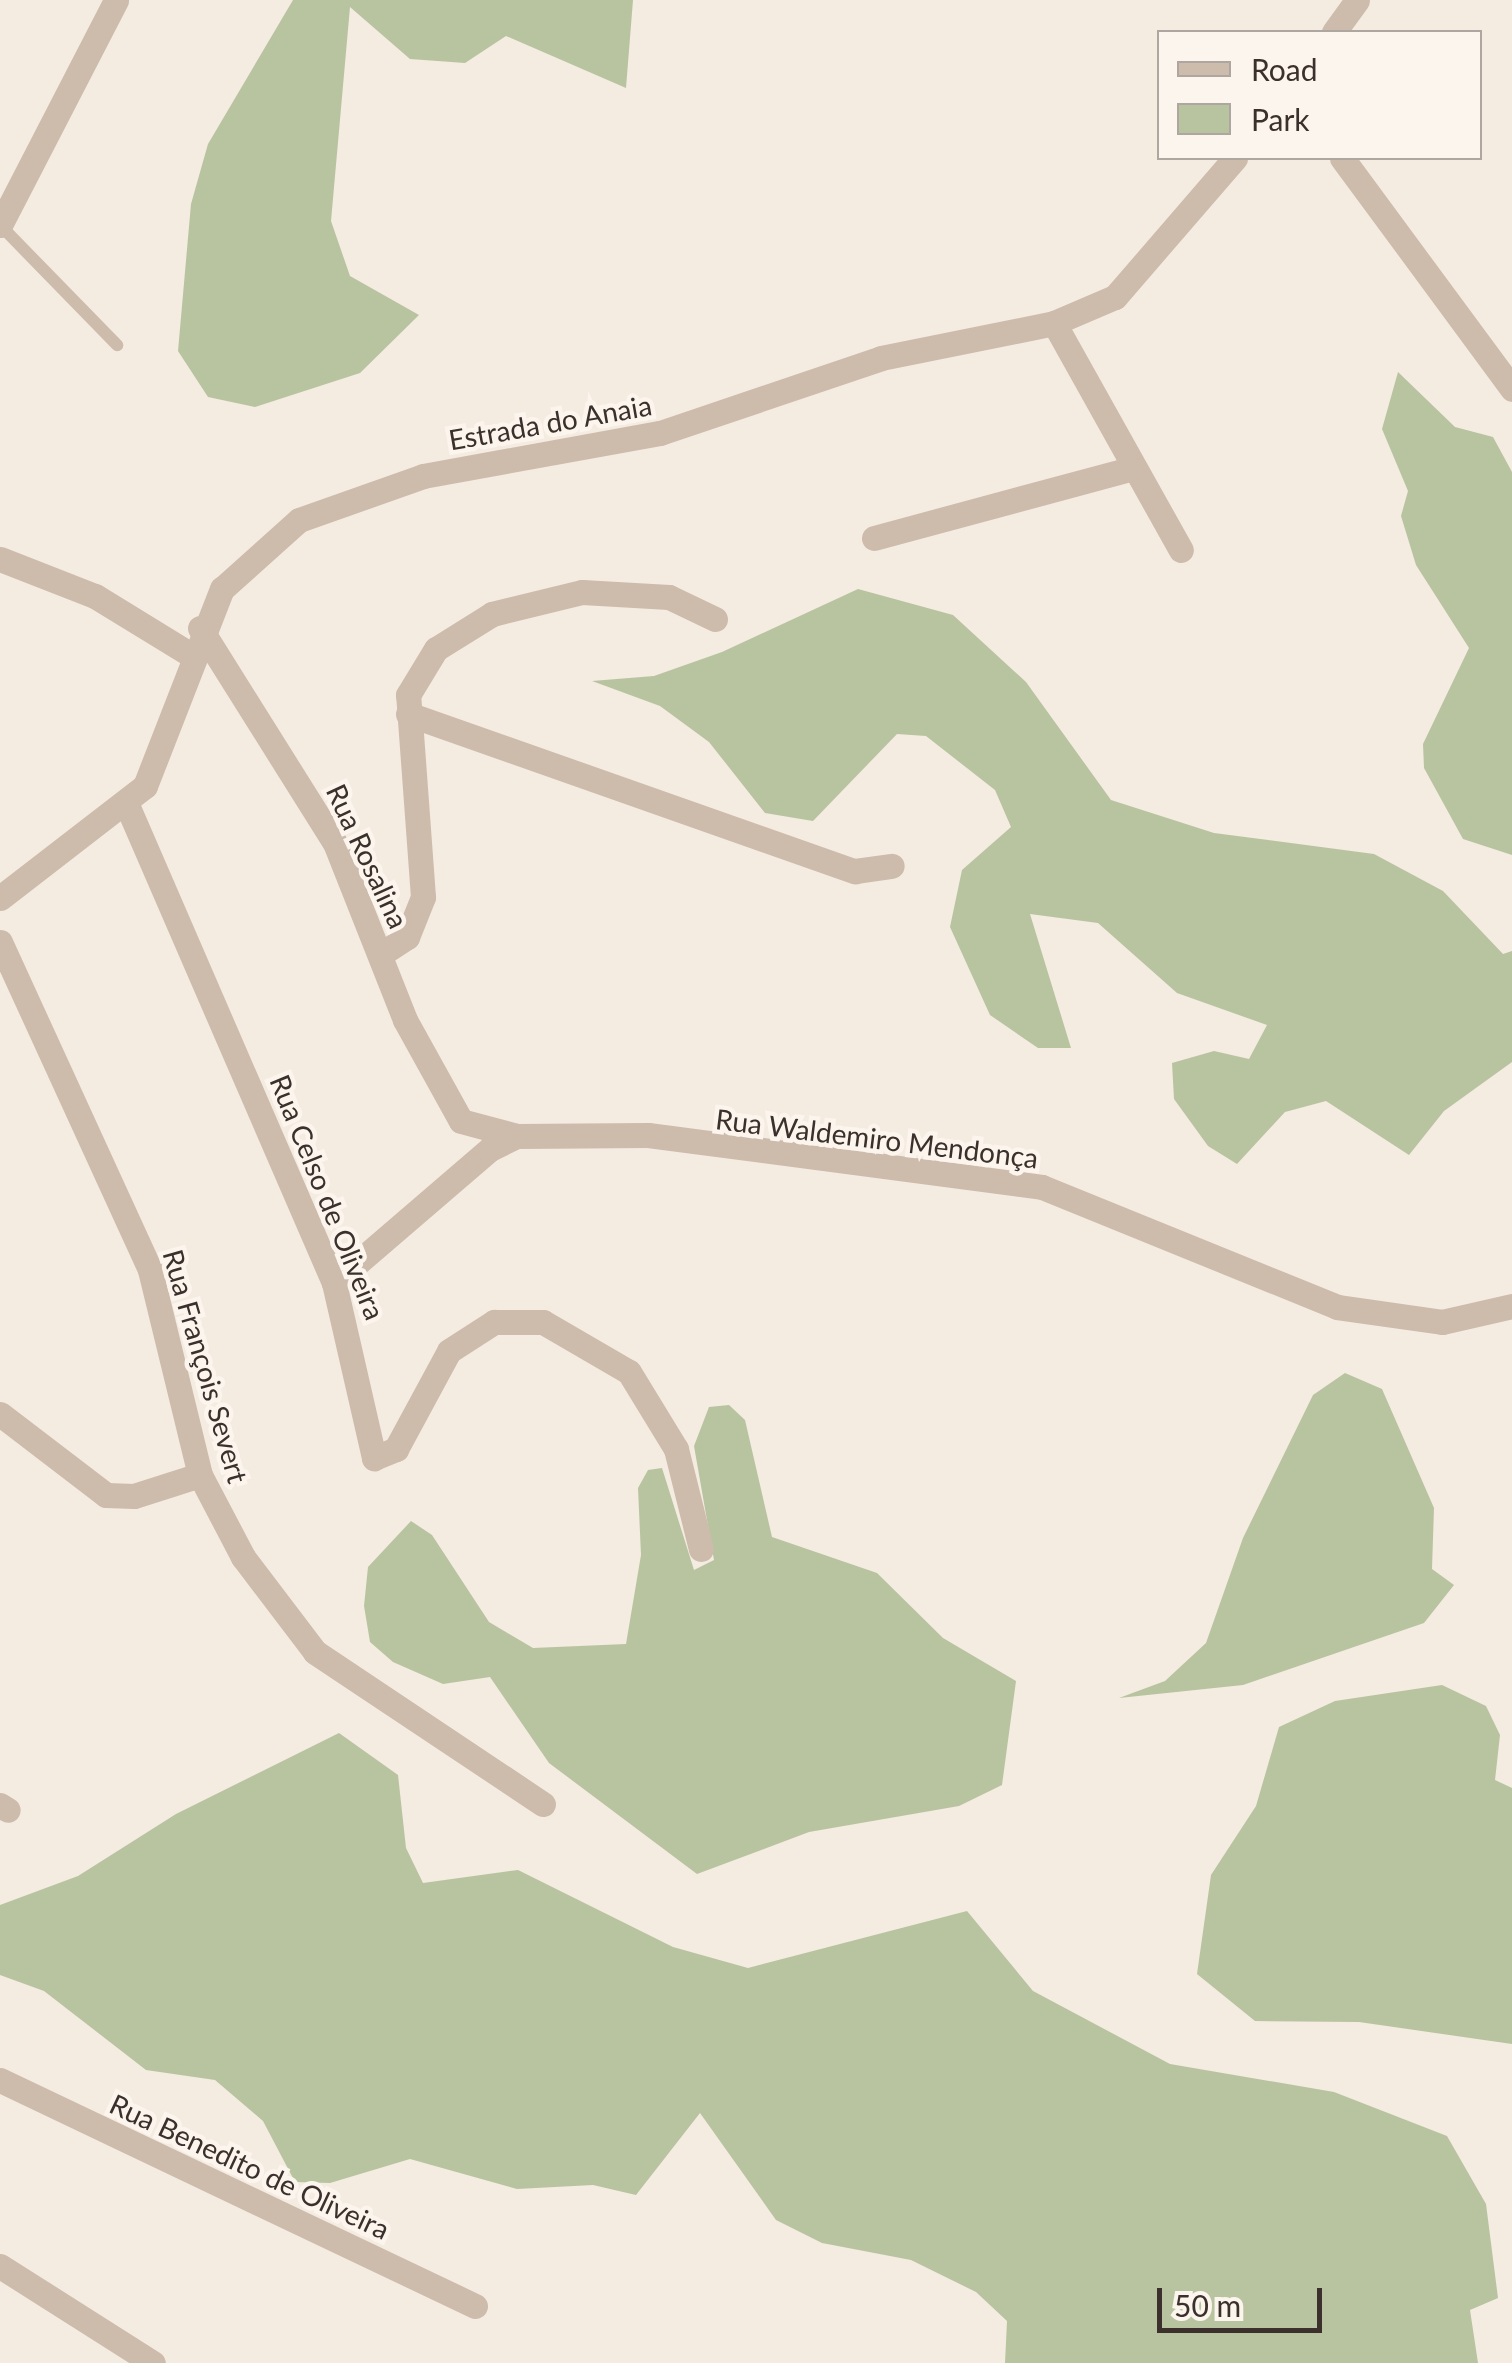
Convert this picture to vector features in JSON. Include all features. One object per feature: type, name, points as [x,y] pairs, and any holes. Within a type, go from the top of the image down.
[{"type":"street","points":[[0,225],[10,184],[116,0]]},
{"type":"street","points":[[1335,30],[1357,0]]},
{"type":"street","name":"Estrada do Anaia","points":[[0,898],[127,805],[156,768],[200,628],[245,560],[299,520],[358,496],[660,433],[881,358],[1054,324],[1115,297],[1233,160]]},
{"type":"street","points":[[1343,160],[1512,388]]},
{"type":"street","points":[[1054,324],[1130,469],[1181,550]]},
{"type":"street","points":[[874,538],[1130,469]]},
{"type":"street","points":[[0,559],[96,596],[194,656]]},
{"type":"street","points":[[381,954],[407,937],[424,898],[408,714],[415,673],[436,650],[534,598],[669,597],[716,619]]},
{"type":"street","name":"Rua Rosalina","points":[[200,628],[335,843],[381,954],[461,1121],[464,1162]]},
{"type":"street","points":[[408,714],[854,871],[892,866]]},
{"type":"street","name":"Rua Celso de Oliveira","points":[[127,805],[334,1282],[374,1458],[396,1450],[449,1351],[494,1322],[543,1322],[629,1372],[676,1449],[701,1549]]},
{"type":"street","name":"Rua François Severt","points":[[0,942],[150,1270],[200,1475],[243,1557],[315,1652],[543,1804]]},
{"type":"street","points":[[461,1121],[517,1136]]},
{"type":"street","name":"Rua Waldemiro Mendonça","points":[[334,1282],[464,1162],[517,1136],[648,1135],[981,1175],[1084,1198],[1338,1307],[1442,1322],[1508,1312]]},
{"type":"street","points":[[0,1414],[106,1495],[160,1491],[200,1475]]},
{"type":"street","name":"Rua Benedito de Oliveira","points":[[0,2080],[475,2306]]},
{"type":"street","points":[[0,2266],[153,2363]]},
{"type":"lane","points":[[0,225],[116,345]]},
{"type":"green space","points":[[293,0],[633,0],[626,88],[506,36],[465,63],[410,59],[350,7],[331,221],[350,276],[419,315],[360,373],[255,407],[208,397],[178,351],[191,204],[208,144]]},
{"type":"green space","points":[[1398,372],[1455,427],[1493,437],[1512,472],[1512,855],[1463,839],[1424,768],[1423,744],[1469,648],[1416,565],[1401,516],[1408,491],[1382,429]]},
{"type":"green space","points":[[858,589],[953,615],[1026,682],[1111,800],[1214,833],[1374,854],[1443,891],[1503,954],[1512,951],[1512,1062],[1444,1111],[1409,1155],[1326,1101],[1285,1112],[1237,1164],[1208,1146],[1174,1099],[1172,1063],[1214,1051],[1249,1059],[1267,1025],[1177,993],[1098,923],[1030,914],[1071,1048],[1038,1048],[990,1015],[950,927],[962,870],[1011,827],[995,790],[926,736],[897,734],[813,821],[765,813],[709,742],[660,706],[592,681],[654,676],[722,652]]},
{"type":"green space","points":[[1345,1373],[1382,1389],[1434,1508],[1432,1569],[1454,1585],[1424,1623],[1243,1685],[1119,1698],[1165,1681],[1206,1643],[1243,1538],[1313,1395]]},
{"type":"green space","points":[[729,1405],[745,1420],[772,1537],[877,1573],[943,1638],[1016,1681],[1002,1785],[959,1806],[809,1832],[697,1874],[549,1763],[490,1677],[443,1684],[393,1662],[370,1642],[364,1606],[368,1567],[411,1521],[432,1535],[489,1622],[533,1648],[626,1644],[641,1555],[638,1488],[648,1470],[662,1468],[694,1570],[714,1560],[694,1446],[709,1407]]},
{"type":"green space","points":[[1442,1685],[1486,1706],[1500,1735],[1495,1780],[1512,1788],[1512,2044],[1359,2022],[1255,2021],[1197,1974],[1211,1875],[1256,1806],[1279,1727],[1335,1701]]},
{"type":"green space","points":[[339,1733],[398,1775],[406,1848],[423,1883],[518,1870],[673,1947],[748,1968],[967,1911],[1033,1991],[1170,2064],[1334,2092],[1447,2136],[1486,2204],[1498,2298],[1470,2310],[1478,2363],[1005,2363],[1007,2321],[976,2292],[911,2260],[822,2243],[776,2220],[700,2113],[636,2195],[593,2185],[517,2189],[410,2159],[330,2183],[295,2182],[263,2121],[215,2080],[146,2070],[44,1991],[0,1975],[0,1905],[78,1876],[176,1814]]}]
